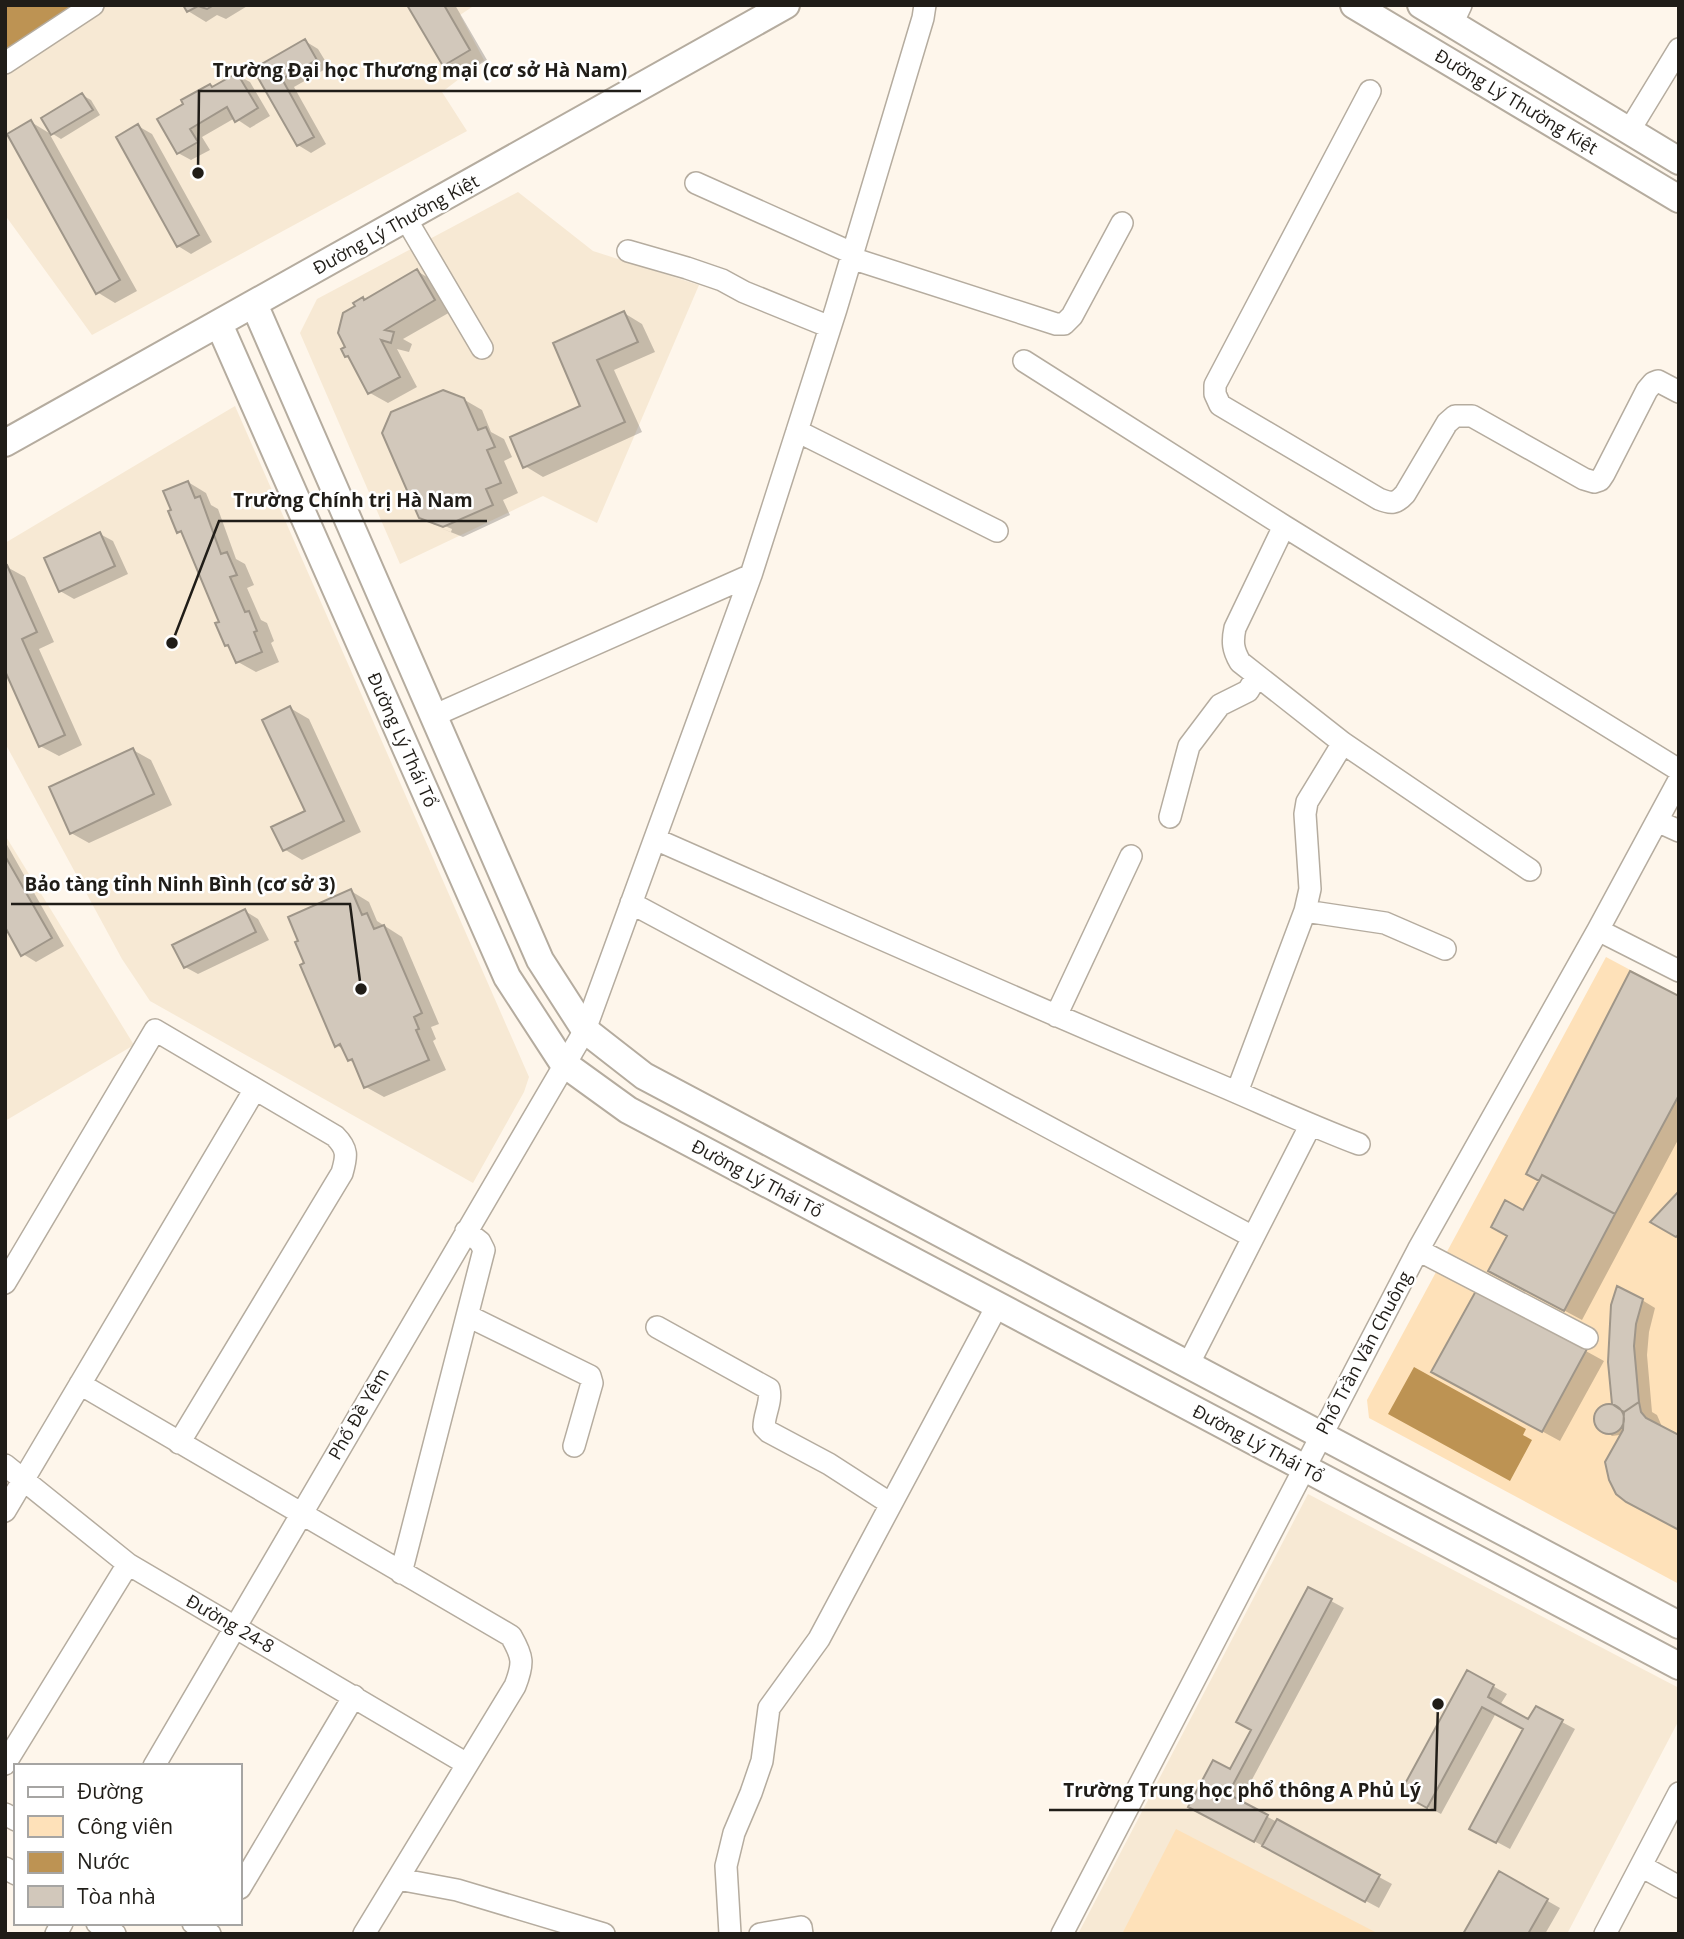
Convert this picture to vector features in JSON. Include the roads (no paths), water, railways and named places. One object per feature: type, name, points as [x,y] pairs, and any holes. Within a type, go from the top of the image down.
[{"type":"main road","name":"Đường Lý Thường Kiệt","points":[[5,443],[786,5]]},
{"type":"main road","name":"Đường Lý Thường Kiệt","points":[[1354,5],[1679,199]]},
{"type":"main road","name":"Đường Lý Thường Kiệt","points":[[1421,5],[1456,15],[1629,131],[1679,161]]},
{"type":"main road","name":"Đường Lý Thái Tổ","points":[[254,304],[540,961],[585,1030],[644,1076],[1679,1625]]},
{"type":"main road","name":"Đường Lý Thái Tổ","points":[[219,324],[507,977],[563,1063],[628,1110],[1679,1666]]},
{"type":"street","points":[[5,63],[93,5]]},
{"type":"street","name":"Phố Đề Yêm","points":[[155,1764],[563,1063],[585,1030],[751,575],[852,255],[925,5]]},
{"type":"street","points":[[1629,131],[1679,49]]},
{"type":"street","points":[[1370,91],[1215,385],[1214,394],[1220,405],[1391,504],[1399,501],[1405,494],[1447,423],[1455,416],[1472,416],[1584,479],[1594,482],[1600,480],[1604,474],[1653,383],[1658,382],[1679,392]]},
{"type":"street","points":[[696,183],[852,255],[994,305],[1064,324],[1072,316],[1122,223]]},
{"type":"street","points":[[406,219],[482,348]]},
{"type":"street","points":[[628,251],[722,280],[744,292],[830,327]]},
{"type":"street","points":[[1024,361],[1284,526],[1679,770]]},
{"type":"street","points":[[797,431],[997,531]]},
{"type":"street","points":[[1284,526],[1235,628],[1234,652],[1240,662],[1343,743],[1530,870]]},
{"type":"street","points":[[433,716],[751,575]]},
{"type":"street","points":[[1170,817],[1189,746],[1220,705],[1248,691],[1257,676]]},
{"type":"street","points":[[1237,1092],[1310,890],[1305,814],[1307,803],[1343,743]]},
{"type":"street","name":"Phố Trần Văn Chuông","points":[[1062,1934],[1418,1250],[1679,780]]},
{"type":"street","points":[[1657,821],[1679,831]]},
{"type":"street","points":[[655,839],[1056,1016],[1237,1092],[1310,1126],[1359,1144]]},
{"type":"street","points":[[1056,1016],[1131,856]]},
{"type":"street","points":[[631,903],[1253,1237]]},
{"type":"street","points":[[1304,911],[1385,923],[1445,949]]},
{"type":"street","points":[[1598,930],[1679,971]]},
{"type":"street","points":[[5,1283],[155,1030],[335,1136],[345,1146],[347,1156],[342,1172],[179,1443]]},
{"type":"street","points":[[5,1511],[255,1089]]},
{"type":"street","points":[[1188,1365],[1310,1126]]},
{"type":"street","points":[[401,1573],[484,1250],[480,1242],[466,1231]]},
{"type":"street","points":[[1418,1250],[1587,1338]]},
{"type":"street","points":[[730,1934],[726,1866],[734,1833],[762,1760],[769,1708],[819,1639],[997,1306]]},
{"type":"street","points":[[468,1316],[590,1376],[592,1383],[574,1446]]},
{"type":"street","points":[[657,1327],[769,1389],[771,1397],[764,1416],[764,1427],[769,1432],[829,1464],[891,1504]]},
{"type":"street","points":[[80,1384],[511,1636],[520,1651],[523,1667],[515,1686],[365,1934]]},
{"type":"street","name":"Đường 24-8","points":[[5,1465],[128,1564],[467,1764]]},
{"type":"street","points":[[5,1764],[128,1564]]},
{"type":"street","points":[[242,1885],[354,1696]]},
{"type":"street","points":[[1605,1934],[1679,1793]]},
{"type":"street","points":[[1641,1866],[1679,1886]]},
{"type":"street","points":[[398,1879],[457,1890],[604,1934]]},
{"type":"street","points":[[195,1925],[211,1934]]},
{"type":"street","points":[[760,1934],[802,1927],[802,1934]]},
{"type":"water","points":[[5,5],[77,5],[5,52]]},
{"type":"water","points":[[1414,1367],[1526,1429],[1523,1435],[1532,1440],[1510,1481],[1388,1414]]},
{"type":"place","name":"Trường Đại học Thương mại (cơ sở Hà Nam)","points":[[198,173]]},
{"type":"place","name":"Trường Chính trị Hà Nam","points":[[172,643]]},
{"type":"place","name":"Bảo tàng tỉnh Ninh Bình (cơ sở 3)","points":[[361,989]]},
{"type":"place","name":"Trường Trung học phổ thông A Phủ Lý","points":[[1438,1704]]}]
